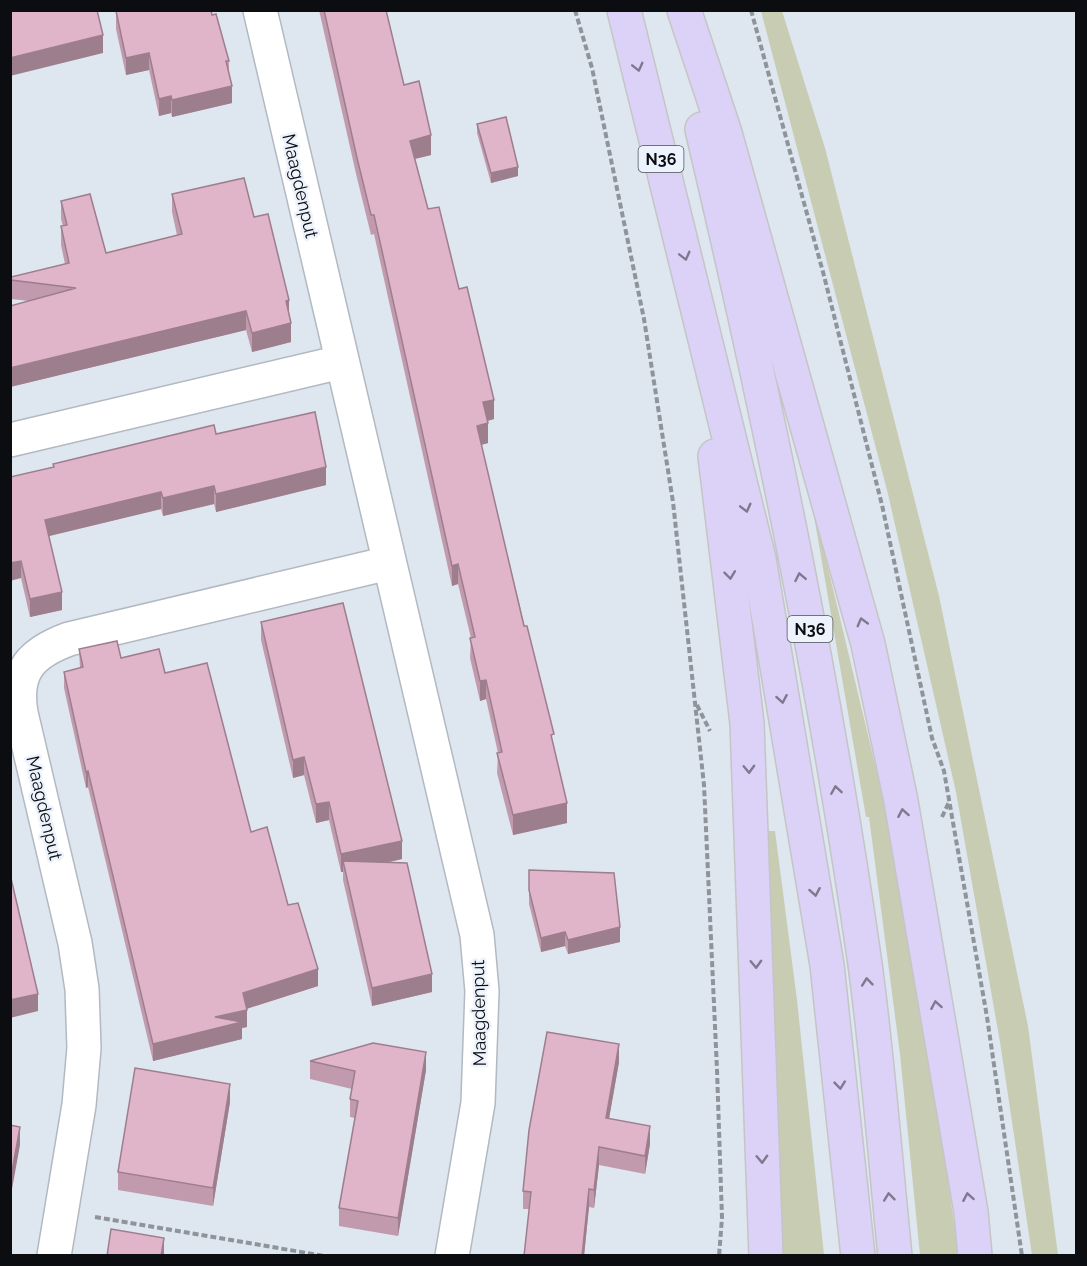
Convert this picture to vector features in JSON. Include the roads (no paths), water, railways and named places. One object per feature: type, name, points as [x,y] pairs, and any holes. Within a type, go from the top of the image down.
[{"type":"main road","name":"N36","points":[[624,10],[759,559],[827,965],[858,1256]]},
{"type":"main road","name":"N36","points":[[675,10],[758,366],[807,613],[865,965],[895,1256]]},
{"type":"main road","points":[[684,10],[725,133],[868,644],[901,801],[971,1212],[975,1256]]},
{"type":"main road","points":[[698,308],[747,723],[766,1256]]},
{"type":"street","name":"Maagdenput","points":[[260,10],[477,935],[482,991],[478,1103],[452,1256]]},
{"type":"street","points":[[10,440],[341,362]]},
{"type":"street","name":"Maagdenput","points":[[54,1256],[79,1105],[84,1048],[82,989],[75,943],[21,713],[19,686],[22,674],[36,655],[69,639],[389,563]]}]
